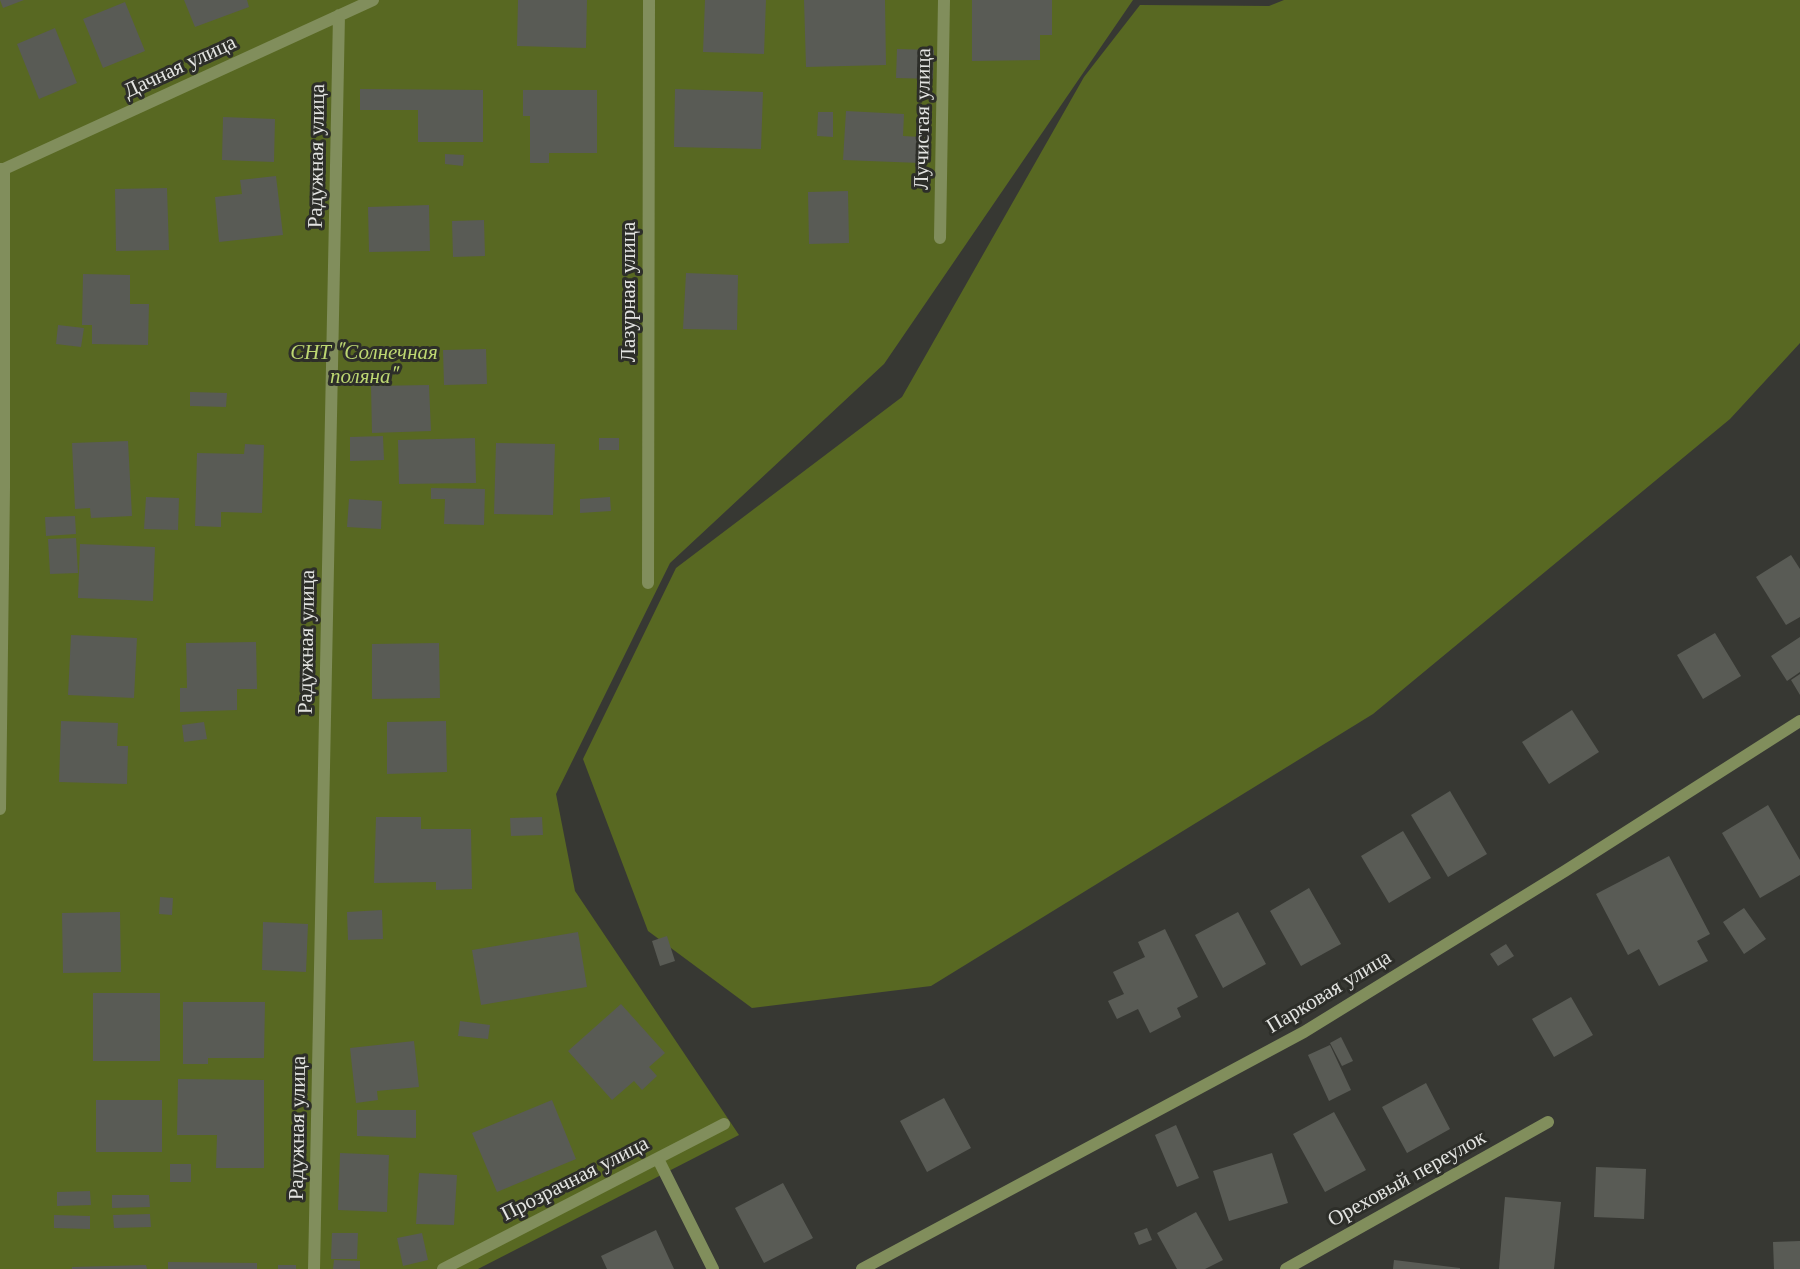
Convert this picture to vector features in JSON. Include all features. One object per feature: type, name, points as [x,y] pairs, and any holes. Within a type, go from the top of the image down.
[{"type":"street","name":"Дачная улица","points":[[2,169],[373,0]]},
{"type":"street","name":"Лазурная улица","points":[[648,583],[649,0]]},
{"type":"street","name":"Лучистая улица","points":[[940,238],[944,0]]},
{"type":"street","name":"Радужная улица","points":[[314,1269],[339,15]]},
{"type":"street","points":[[0,809],[2,169]]},
{"type":"street","name":"Парковая улица","points":[[862,1269],[1304,1032],[1565,871],[1800,721]]},
{"type":"street","name":"Ореховый переулок","points":[[1286,1269],[1548,1122]]},
{"type":"street","name":"Прозрачная улица","points":[[443,1269],[724,1124]]},
{"type":"street","points":[[658,1159],[713,1269]]},
{"type":"green space","name":"СНТ \"Солнечная поляна\"","points":[[0,0],[1133,0],[884,364],[670,563],[556,794],[575,891],[739,1135],[478,1269],[0,1269]]},
{"type":"green space","points":[[1284,0],[1800,0],[1800,343],[1730,419],[1373,714],[931,986],[752,1008],[648,931],[583,759],[676,568],[902,397],[1084,77],[1140,5],[1269,6]]},
{"type":"building","points":[[0,0],[24,0],[3,8]]},
{"type":"building","points":[[184,0],[247,0],[249,7],[195,27]]},
{"type":"building","points":[[518,0],[587,0],[586,48],[517,46]]},
{"type":"building","points":[[705,0],[766,0],[764,54],[703,52]]},
{"type":"building","points":[[804,0],[885,0],[886,65],[806,67]]},
{"type":"building","points":[[972,0],[1052,0],[1052,35],[1040,35],[1040,60],[972,61]]},
{"type":"building","points":[[125,2],[145,51],[103,68],[83,19]]},
{"type":"building","points":[[55,28],[77,83],[39,99],[17,44]]},
{"type":"building","points":[[897,49],[934,50],[933,79],[896,78]]},
{"type":"building","points":[[360,89],[483,90],[483,142],[418,142],[418,110],[360,110]]},
{"type":"building","points":[[675,89],[763,92],[761,149],[674,147]]},
{"type":"building","points":[[523,90],[597,90],[597,153],[549,153],[549,163],[530,163],[530,116],[523,116]]},
{"type":"building","points":[[846,111],[904,114],[903,136],[921,137],[920,163],[843,160]]},
{"type":"building","points":[[818,112],[833,112],[833,137],[817,136]]},
{"type":"building","points":[[223,117],[275,119],[274,162],[222,160]]},
{"type":"building","points":[[445,154],[464,155],[463,166],[445,164]]},
{"type":"building","points":[[276,176],[283,235],[219,242],[215,197],[242,194],[240,180]]},
{"type":"building","points":[[167,188],[169,250],[116,251],[115,189]]},
{"type":"building","points":[[848,191],[849,243],[809,244],[808,192]]},
{"type":"building","points":[[429,205],[430,251],[369,252],[368,207]]},
{"type":"building","points":[[484,220],[485,256],[453,257],[452,221]]},
{"type":"building","points":[[686,273],[738,275],[737,330],[683,329]]},
{"type":"building","points":[[83,274],[130,275],[130,304],[149,304],[148,345],[92,344],[92,325],[82,325]]},
{"type":"building","points":[[58,325],[84,328],[81,347],[56,344]]},
{"type":"building","points":[[486,349],[487,384],[444,385],[443,350]]},
{"type":"building","points":[[429,385],[431,431],[372,433],[371,386]]},
{"type":"building","points":[[190,392],[227,393],[226,407],[190,406]]},
{"type":"building","points":[[383,436],[384,460],[350,461],[350,437]]},
{"type":"building","points":[[475,438],[476,483],[399,484],[398,440]]},
{"type":"building","points":[[599,438],[619,438],[619,450],[599,450]]},
{"type":"building","points":[[128,441],[132,516],[91,518],[90,508],[75,509],[72,443]]},
{"type":"building","points":[[496,443],[555,444],[553,515],[494,514]]},
{"type":"building","points":[[245,444],[264,445],[262,513],[221,512],[221,527],[195,526],[197,453],[244,454]]},
{"type":"building","points":[[431,488],[485,489],[484,525],[444,524],[445,499],[431,499]]},
{"type":"building","points":[[146,497],[179,498],[178,530],[144,529]]},
{"type":"building","points":[[610,497],[611,511],[580,513],[580,499]]},
{"type":"building","points":[[349,499],[382,501],[381,529],[347,527]]},
{"type":"building","points":[[75,516],[76,534],[46,536],[45,517]]},
{"type":"building","points":[[76,538],[78,573],[50,574],[48,539]]},
{"type":"building","points":[[80,544],[155,547],[153,601],[78,598]]},
{"type":"building","points":[[1791,555],[1800,569],[1800,617],[1786,625],[1756,577]]},
{"type":"building","points":[[1715,633],[1741,676],[1703,699],[1677,655]]},
{"type":"building","points":[[71,635],[137,638],[134,698],[68,695]]},
{"type":"building","points":[[1800,637],[1800,672],[1787,681],[1771,656]]},
{"type":"building","points":[[256,642],[257,689],[237,689],[237,710],[180,712],[180,688],[187,688],[186,643]]},
{"type":"building","points":[[439,643],[440,698],[372,699],[372,644]]},
{"type":"building","points":[[1800,674],[1800,695],[1791,680]]},
{"type":"building","points":[[1572,710],[1599,752],[1549,784],[1522,742]]},
{"type":"building","points":[[61,721],[118,723],[117,746],[128,746],[127,784],[59,782]]},
{"type":"building","points":[[446,721],[447,772],[387,774],[387,722]]},
{"type":"building","points":[[204,722],[207,739],[184,742],[182,725]]},
{"type":"building","points":[[1450,791],[1487,854],[1448,877],[1411,815]]},
{"type":"building","points":[[1768,805],[1800,860],[1800,875],[1760,898],[1722,833]]},
{"type":"building","points":[[376,817],[421,817],[421,829],[471,829],[472,889],[436,890],[436,882],[374,883]]},
{"type":"building","points":[[542,817],[543,835],[511,836],[510,818]]},
{"type":"building","points":[[1403,831],[1431,878],[1389,903],[1361,856]]},
{"type":"building","points":[[1669,856],[1710,934],[1697,941],[1708,961],[1659,986],[1639,949],[1628,955],[1596,894]]},
{"type":"building","points":[[1309,888],[1341,944],[1301,966],[1270,911]]},
{"type":"building","points":[[160,897],[173,898],[172,915],[159,914]]},
{"type":"building","points":[[1744,908],[1766,939],[1744,954],[1723,922]]},
{"type":"building","points":[[382,910],[383,939],[348,940],[347,912]]},
{"type":"building","points":[[120,912],[121,972],[63,973],[62,913]]},
{"type":"building","points":[[1238,912],[1266,964],[1223,988],[1195,935]]},
{"type":"building","points":[[263,922],[308,924],[306,972],[262,970]]},
{"type":"building","points":[[1165,929],[1198,997],[1177,1008],[1181,1017],[1150,1033],[1138,1009],[1117,1019],[1108,1001],[1124,994],[1113,972],[1145,957],[1138,942]]},
{"type":"building","points":[[578,932],[587,987],[481,1005],[472,950]]},
{"type":"building","points":[[667,936],[675,961],[660,966],[652,941]]},
{"type":"building","points":[[1506,944],[1514,956],[1498,966],[1490,954]]},
{"type":"building","points":[[93,993],[160,993],[160,1061],[93,1061]]},
{"type":"building","points":[[1571,997],[1593,1035],[1554,1057],[1532,1019]]},
{"type":"building","points":[[183,1002],[265,1002],[264,1058],[208,1058],[208,1064],[183,1064]]},
{"type":"building","points":[[621,1004],[665,1053],[649,1067],[657,1076],[642,1090],[634,1081],[612,1100],[568,1051]]},
{"type":"building","points":[[460,1021],[490,1025],[488,1039],[458,1036]]},
{"type":"building","points":[[1341,1037],[1353,1061],[1342,1066],[1330,1043]]},
{"type":"building","points":[[414,1041],[419,1087],[377,1091],[378,1100],[356,1103],[350,1048]]},
{"type":"building","points":[[1330,1045],[1351,1090],[1329,1101],[1308,1055]]},
{"type":"building","points":[[178,1079],[264,1080],[264,1168],[216,1168],[217,1135],[177,1135]]},
{"type":"building","points":[[1426,1083],[1450,1129],[1407,1153],[1382,1107]]},
{"type":"building","points":[[944,1098],[971,1148],[927,1172],[900,1121]]},
{"type":"building","points":[[96,1100],[162,1100],[162,1152],[96,1152]]},
{"type":"building","points":[[552,1100],[576,1159],[497,1192],[472,1133]]},
{"type":"building","points":[[357,1110],[416,1110],[416,1138],[357,1136]]},
{"type":"building","points":[[1334,1112],[1366,1170],[1325,1192],[1293,1134]]},
{"type":"building","points":[[1176,1125],[1199,1178],[1177,1187],[1155,1135]]},
{"type":"building","points":[[340,1153],[389,1155],[387,1212],[338,1210]]},
{"type":"building","points":[[1272,1153],[1288,1203],[1229,1221],[1213,1171]]},
{"type":"building","points":[[170,1164],[191,1164],[191,1182],[170,1182]]},
{"type":"building","points":[[1596,1167],[1646,1169],[1644,1219],[1594,1217]]},
{"type":"building","points":[[419,1173],[457,1175],[454,1225],[416,1224]]},
{"type":"building","points":[[783,1183],[813,1238],[764,1263],[735,1208]]},
{"type":"building","points":[[90,1191],[91,1205],[57,1206],[57,1192]]},
{"type":"building","points":[[112,1195],[149,1195],[150,1207],[112,1208]]},
{"type":"building","points":[[1505,1197],[1561,1202],[1554,1269],[1499,1269]]},
{"type":"building","points":[[1196,1212],[1223,1260],[1205,1269],[1177,1269],[1157,1233]]},
{"type":"building","points":[[150,1214],[151,1227],[114,1228],[113,1215]]},
{"type":"building","points":[[54,1215],[90,1216],[90,1229],[54,1228]]},
{"type":"building","points":[[1147,1228],[1152,1240],[1139,1245],[1134,1233]]},
{"type":"building","points":[[656,1230],[674,1269],[607,1269],[601,1256]]},
{"type":"building","points":[[332,1233],[358,1233],[357,1259],[331,1259]]},
{"type":"building","points":[[422,1233],[428,1260],[403,1266],[397,1238]]},
{"type":"building","points":[[1800,1241],[1800,1269],[1774,1269],[1773,1242]]},
{"type":"building","points":[[334,1260],[360,1261],[360,1269],[333,1269]]},
{"type":"building","points":[[1394,1260],[1460,1268],[1460,1269],[1393,1269]]},
{"type":"building","points":[[168,1262],[257,1263],[257,1269],[168,1269]]},
{"type":"building","points":[[146,1265],[147,1269],[72,1269],[72,1267]]},
{"type":"building","points":[[278,1265],[296,1265],[296,1269],[278,1269]]}]
